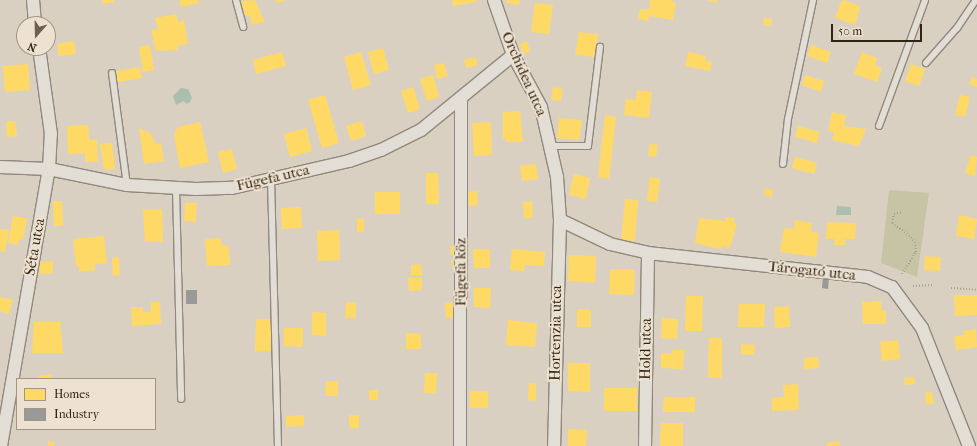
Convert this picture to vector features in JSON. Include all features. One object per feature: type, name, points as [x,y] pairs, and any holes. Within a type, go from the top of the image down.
[{"type":"street","points":[[33,0],[34,16]]},
{"type":"street","name":"Orchidea utca","points":[[494,0],[513,55],[541,107],[551,146],[560,220]]},
{"type":"street","name":"Fügefa utca","points":[[0,167],[49,169],[127,185],[176,188],[232,188],[349,161],[381,150],[421,130],[513,55]]},
{"type":"street","name":"Séta utca","points":[[1,446],[49,169],[51,134],[40,56]]},
{"type":"street","name":"Fügefa köz","points":[[460,446],[461,98]]},
{"type":"street","name":"Tárogató utca","points":[[560,220],[610,244],[648,253],[868,277],[892,287],[922,328],[969,446]]},
{"type":"street","name":"Hortenzia utca","points":[[554,446],[560,220]]},
{"type":"street","name":"Hold utca","points":[[645,446],[648,253]]},
{"type":"lane","points":[[236,0],[243,27]]},
{"type":"lane","points":[[783,164],[788,119],[814,0]]},
{"type":"lane","points":[[879,126],[925,0]]},
{"type":"lane","points":[[926,63],[957,28],[976,0]]},
{"type":"lane","points":[[551,146],[588,146],[600,46]]},
{"type":"lane","points":[[112,73],[127,185]]},
{"type":"lane","points":[[271,179],[278,446]]},
{"type":"lane","points":[[176,188],[181,399]]},
{"type":"lane","points":[[969,446],[977,442]]},
{"type":"path","points":[[902,274],[916,252],[915,243],[910,236],[892,223],[894,214],[903,212]]},
{"type":"path","points":[[913,286],[932,285]]},
{"type":"path","points":[[951,288],[977,290]]},
{"type":"shaded area","points":[[181,88],[188,89],[192,98],[190,102],[186,104],[184,101],[176,105],[173,96]]},
{"type":"shaded area","points":[[889,190],[929,193],[917,277],[881,263]]},
{"type":"shaded area","points":[[837,206],[851,207],[851,215],[836,215]]},
{"type":"building: Homes","points":[[102,0],[114,0],[114,2],[102,4]]},
{"type":"building: Homes","points":[[179,0],[198,0],[199,3],[181,7]]},
{"type":"building: Homes","points":[[255,0],[265,22],[252,25],[250,15],[245,16],[241,1]]},
{"type":"building: Homes","points":[[275,0],[287,0],[277,3]]},
{"type":"building: Homes","points":[[452,0],[476,0],[476,2],[453,6]]},
{"type":"building: Homes","points":[[507,0],[520,0],[519,5],[506,3]]},
{"type":"building: Homes","points":[[650,0],[670,0],[676,3],[673,20],[649,16],[648,21],[638,19],[640,9],[649,10]]},
{"type":"building: Homes","points":[[707,0],[717,0],[717,3]]},
{"type":"building: Homes","points":[[844,0],[860,6],[855,25],[835,18],[841,2]]},
{"type":"building: Homes","points":[[535,3],[553,5],[549,34],[531,32]]},
{"type":"building: Homes","points":[[176,14],[178,22],[184,20],[188,44],[177,46],[178,50],[156,51],[151,30],[158,29],[155,18]]},
{"type":"building: Homes","points":[[764,18],[772,19],[771,26],[763,25]]},
{"type":"building: Homes","points":[[579,32],[598,34],[595,57],[575,55]]},
{"type":"building: Homes","points":[[74,41],[76,54],[59,56],[57,44]]},
{"type":"building: Homes","points":[[527,41],[530,51],[523,54],[520,44]]},
{"type":"building: Homes","points":[[150,45],[154,70],[143,72],[139,47]]},
{"type":"building: Homes","points":[[811,45],[831,52],[827,63],[807,56]]},
{"type":"building: Homes","points":[[383,48],[389,70],[374,74],[368,52]]},
{"type":"building: Homes","points":[[282,52],[286,66],[256,74],[253,60]]},
{"type":"building: Homes","points":[[361,52],[371,85],[353,90],[344,57]]},
{"type":"building: Homes","points":[[688,52],[706,56],[705,61],[712,62],[710,71],[685,66]]},
{"type":"building: Homes","points":[[862,52],[877,58],[875,65],[882,68],[877,82],[854,74]]},
{"type":"building: Homes","points":[[475,57],[478,65],[466,68],[464,60]]},
{"type":"building: Homes","points":[[444,63],[448,76],[437,79],[434,65]]},
{"type":"building: Homes","points":[[28,64],[30,90],[5,92],[3,66]]},
{"type":"building: Homes","points":[[911,64],[925,69],[919,86],[905,81]]},
{"type":"building: Homes","points":[[140,67],[142,78],[118,82],[116,71]]},
{"type":"building: Homes","points":[[433,75],[439,97],[427,101],[420,79]]},
{"type":"building: Homes","points":[[805,75],[824,81],[821,92],[802,85]]},
{"type":"building: Homes","points":[[972,77],[977,79],[977,87],[969,84]]},
{"type":"building: Homes","points":[[413,87],[420,109],[408,113],[401,91]]},
{"type":"building: Homes","points":[[553,87],[563,89],[561,101],[551,100]]},
{"type":"building: Homes","points":[[637,90],[652,92],[649,118],[624,115],[626,99],[636,100]]},
{"type":"building: Homes","points":[[325,95],[339,143],[322,148],[308,100]]},
{"type":"building: Homes","points":[[960,95],[970,97],[965,117],[955,115]]},
{"type":"building: Homes","points":[[520,111],[523,142],[506,142],[506,139],[503,139],[503,112]]},
{"type":"building: Homes","points":[[832,112],[846,115],[844,126],[866,129],[859,146],[832,140],[834,132],[828,131]]},
{"type":"building: Homes","points":[[605,115],[616,117],[609,179],[598,177]]},
{"type":"building: Homes","points":[[559,118],[582,120],[579,140],[557,138]]},
{"type":"building: Homes","points":[[15,121],[17,136],[7,137],[6,122]]},
{"type":"building: Homes","points":[[362,121],[366,136],[351,141],[346,126]]},
{"type":"building: Homes","points":[[200,122],[209,162],[180,168],[174,135],[178,127]]},
{"type":"building: Homes","points":[[491,122],[492,155],[474,156],[472,123]]},
{"type":"building: Homes","points":[[88,125],[89,140],[97,139],[98,162],[85,162],[85,153],[68,154],[67,126]]},
{"type":"building: Homes","points":[[798,126],[820,132],[817,143],[795,137]]},
{"type":"building: Homes","points":[[139,128],[150,133],[156,144],[161,143],[164,161],[144,164]]},
{"type":"building: Homes","points":[[306,128],[312,151],[290,157],[284,134]]},
{"type":"building: Homes","points":[[112,143],[115,169],[104,170],[100,144]]},
{"type":"building: Homes","points":[[650,144],[658,145],[656,157],[648,156]]},
{"type":"building: Homes","points":[[232,149],[237,169],[223,173],[218,152]]},
{"type":"building: Homes","points":[[971,155],[977,157],[975,176],[965,173]]},
{"type":"building: Homes","points":[[795,157],[817,163],[814,174],[792,168]]},
{"type":"building: Homes","points":[[536,164],[538,179],[522,181],[520,166]]},
{"type":"building: Homes","points":[[426,173],[438,173],[439,204],[426,204]]},
{"type":"building: Homes","points":[[574,174],[590,178],[586,199],[569,195]]},
{"type":"building: Homes","points":[[650,177],[660,179],[657,202],[647,201]]},
{"type":"building: Homes","points":[[765,188],[773,190],[772,197],[764,195]]},
{"type":"building: Homes","points":[[477,191],[478,205],[469,206],[468,192]]},
{"type":"building: Homes","points":[[375,192],[400,192],[400,214],[375,214]]},
{"type":"building: Homes","points":[[625,199],[638,200],[635,241],[621,240]]},
{"type":"building: Homes","points":[[53,201],[62,201],[63,226],[54,226]]},
{"type":"building: Homes","points":[[532,201],[533,218],[524,218],[523,202]]},
{"type":"building: Homes","points":[[185,203],[197,203],[196,222],[184,221]]},
{"type":"building: Homes","points":[[301,207],[302,228],[282,229],[281,208]]},
{"type":"building: Homes","points":[[143,209],[162,209],[163,242],[145,242]]},
{"type":"building: Homes","points":[[959,215],[977,219],[974,239],[956,236]]},
{"type":"building: Homes","points":[[13,216],[27,218],[23,240],[19,239],[18,245],[8,243]]},
{"type":"building: Homes","points":[[725,217],[735,218],[734,223],[737,224],[730,248],[722,246],[721,249],[695,243],[699,218],[725,221]]},
{"type":"building: Homes","points":[[357,219],[364,219],[364,232],[357,232]]},
{"type":"building: Homes","points":[[795,220],[812,223],[811,232],[819,233],[816,257],[780,252],[784,228],[794,229]]},
{"type":"building: Homes","points":[[827,222],[856,223],[855,239],[845,239],[845,245],[834,245],[835,239],[826,239]]},
{"type":"building: Homes","points":[[0,229],[9,230],[5,252],[0,251]]},
{"type":"building: Homes","points":[[339,230],[340,260],[318,261],[317,231]]},
{"type":"building: Homes","points":[[104,236],[107,263],[95,264],[95,270],[79,272],[79,266],[76,266],[73,239]]},
{"type":"building: Homes","points":[[220,238],[222,244],[229,247],[230,265],[207,266],[205,239]]},
{"type":"building: Homes","points":[[450,246],[457,246],[458,255],[451,255]]},
{"type":"building: Homes","points":[[473,249],[490,249],[490,268],[474,268]]},
{"type":"building: Homes","points":[[512,249],[545,252],[544,266],[525,265],[524,271],[510,270]]},
{"type":"building: Homes","points":[[569,255],[596,256],[595,283],[568,281]]},
{"type":"building: Homes","points":[[925,256],[941,257],[940,271],[924,270]]},
{"type":"building: Homes","points":[[119,257],[120,275],[113,276],[112,258]]},
{"type":"building: Homes","points":[[457,259],[457,266],[452,267],[452,260]]},
{"type":"building: Homes","points":[[53,261],[53,273],[40,274],[39,262]]},
{"type":"building: Homes","points":[[421,264],[422,275],[411,275],[411,265]]},
{"type":"building: Homes","points":[[610,269],[635,269],[634,295],[609,294]]},
{"type":"building: Homes","points":[[408,278],[422,278],[422,290],[409,291]]},
{"type":"building: Homes","points":[[474,288],[491,288],[490,308],[474,307]]},
{"type":"building: Homes","points":[[954,295],[977,295],[977,315],[955,316]]},
{"type":"building: Homes","points":[[686,296],[703,296],[702,331],[685,331]]},
{"type":"building: Homes","points":[[0,297],[13,300],[9,314],[0,311]]},
{"type":"building: Homes","points":[[881,301],[882,311],[886,311],[886,324],[863,324],[862,302]]},
{"type":"building: Homes","points":[[151,302],[160,302],[161,324],[132,326],[131,307],[143,307],[143,312],[151,312]]},
{"type":"building: Homes","points":[[346,302],[356,303],[356,318],[345,318]]},
{"type":"building: Homes","points":[[456,302],[457,317],[446,318],[445,303]]},
{"type":"building: Homes","points":[[739,304],[765,304],[764,327],[738,327]]},
{"type":"building: Homes","points":[[789,306],[790,327],[775,328],[774,307]]},
{"type":"building: Homes","points":[[577,309],[591,310],[591,327],[577,327]]},
{"type":"building: Homes","points":[[312,312],[326,313],[326,336],[312,335]]},
{"type":"building: Homes","points":[[662,318],[678,319],[677,339],[661,338]]},
{"type":"building: Homes","points":[[256,319],[274,319],[273,351],[255,351]]},
{"type":"building: Homes","points":[[508,320],[537,323],[535,347],[506,345]]},
{"type":"building: Homes","points":[[34,322],[60,322],[63,353],[32,353]]},
{"type":"building: Homes","points":[[284,328],[303,328],[303,347],[284,346]]},
{"type":"building: Homes","points":[[976,329],[977,347],[956,350],[954,336],[964,335],[963,331]]},
{"type":"building: Homes","points":[[406,333],[421,334],[421,349],[406,349]]},
{"type":"building: Homes","points":[[709,338],[722,338],[722,378],[708,377]]},
{"type":"building: Homes","points":[[898,340],[900,359],[882,361],[880,342]]},
{"type":"building: Homes","points":[[741,344],[755,345],[754,355],[741,354]]},
{"type":"building: Homes","points":[[672,350],[684,350],[683,369],[661,368],[661,353],[672,353]]},
{"type":"building: Homes","points":[[818,357],[819,368],[804,369],[804,358]]},
{"type":"building: Homes","points":[[568,363],[590,363],[590,392],[568,391]]},
{"type":"building: Homes","points":[[425,373],[437,373],[436,393],[424,393]]},
{"type":"building: Homes","points":[[39,375],[52,375],[52,378],[39,378]]},
{"type":"building: Homes","points":[[914,377],[915,384],[905,385],[904,378]]},
{"type":"building: Homes","points":[[326,381],[338,381],[338,396],[325,396]]},
{"type":"building: Homes","points":[[529,383],[536,383],[536,401],[528,400]]},
{"type":"building: Homes","points":[[798,384],[799,410],[772,411],[772,398],[784,397],[783,385]]},
{"type":"building: Homes","points":[[604,388],[637,388],[637,411],[604,411]]},
{"type":"building: Homes","points":[[369,390],[378,390],[378,400],[369,400]]},
{"type":"building: Homes","points":[[470,391],[488,391],[488,408],[470,408]]},
{"type":"building: Homes","points":[[932,392],[934,404],[926,404],[925,393]]},
{"type":"building: Homes","points":[[664,397],[695,397],[695,412],[663,412]]},
{"type":"building: Homes","points":[[304,415],[304,426],[286,427],[286,416]]},
{"type":"building: Homes","points":[[349,415],[359,415],[359,428],[349,428]]},
{"type":"building: Homes","points":[[661,423],[683,423],[683,446],[660,446]]},
{"type":"building: Homes","points":[[568,429],[587,430],[586,446],[568,446]]},
{"type":"building: Homes","points":[[48,441],[54,442],[54,446],[48,446]]},
{"type":"building: Homes","points":[[839,441],[840,446],[827,446],[827,443]]},
{"type":"building: Industry","points":[[823,276],[829,277],[828,289],[822,288]]},
{"type":"building: Industry","points":[[186,290],[197,290],[197,304],[186,304]]}]
